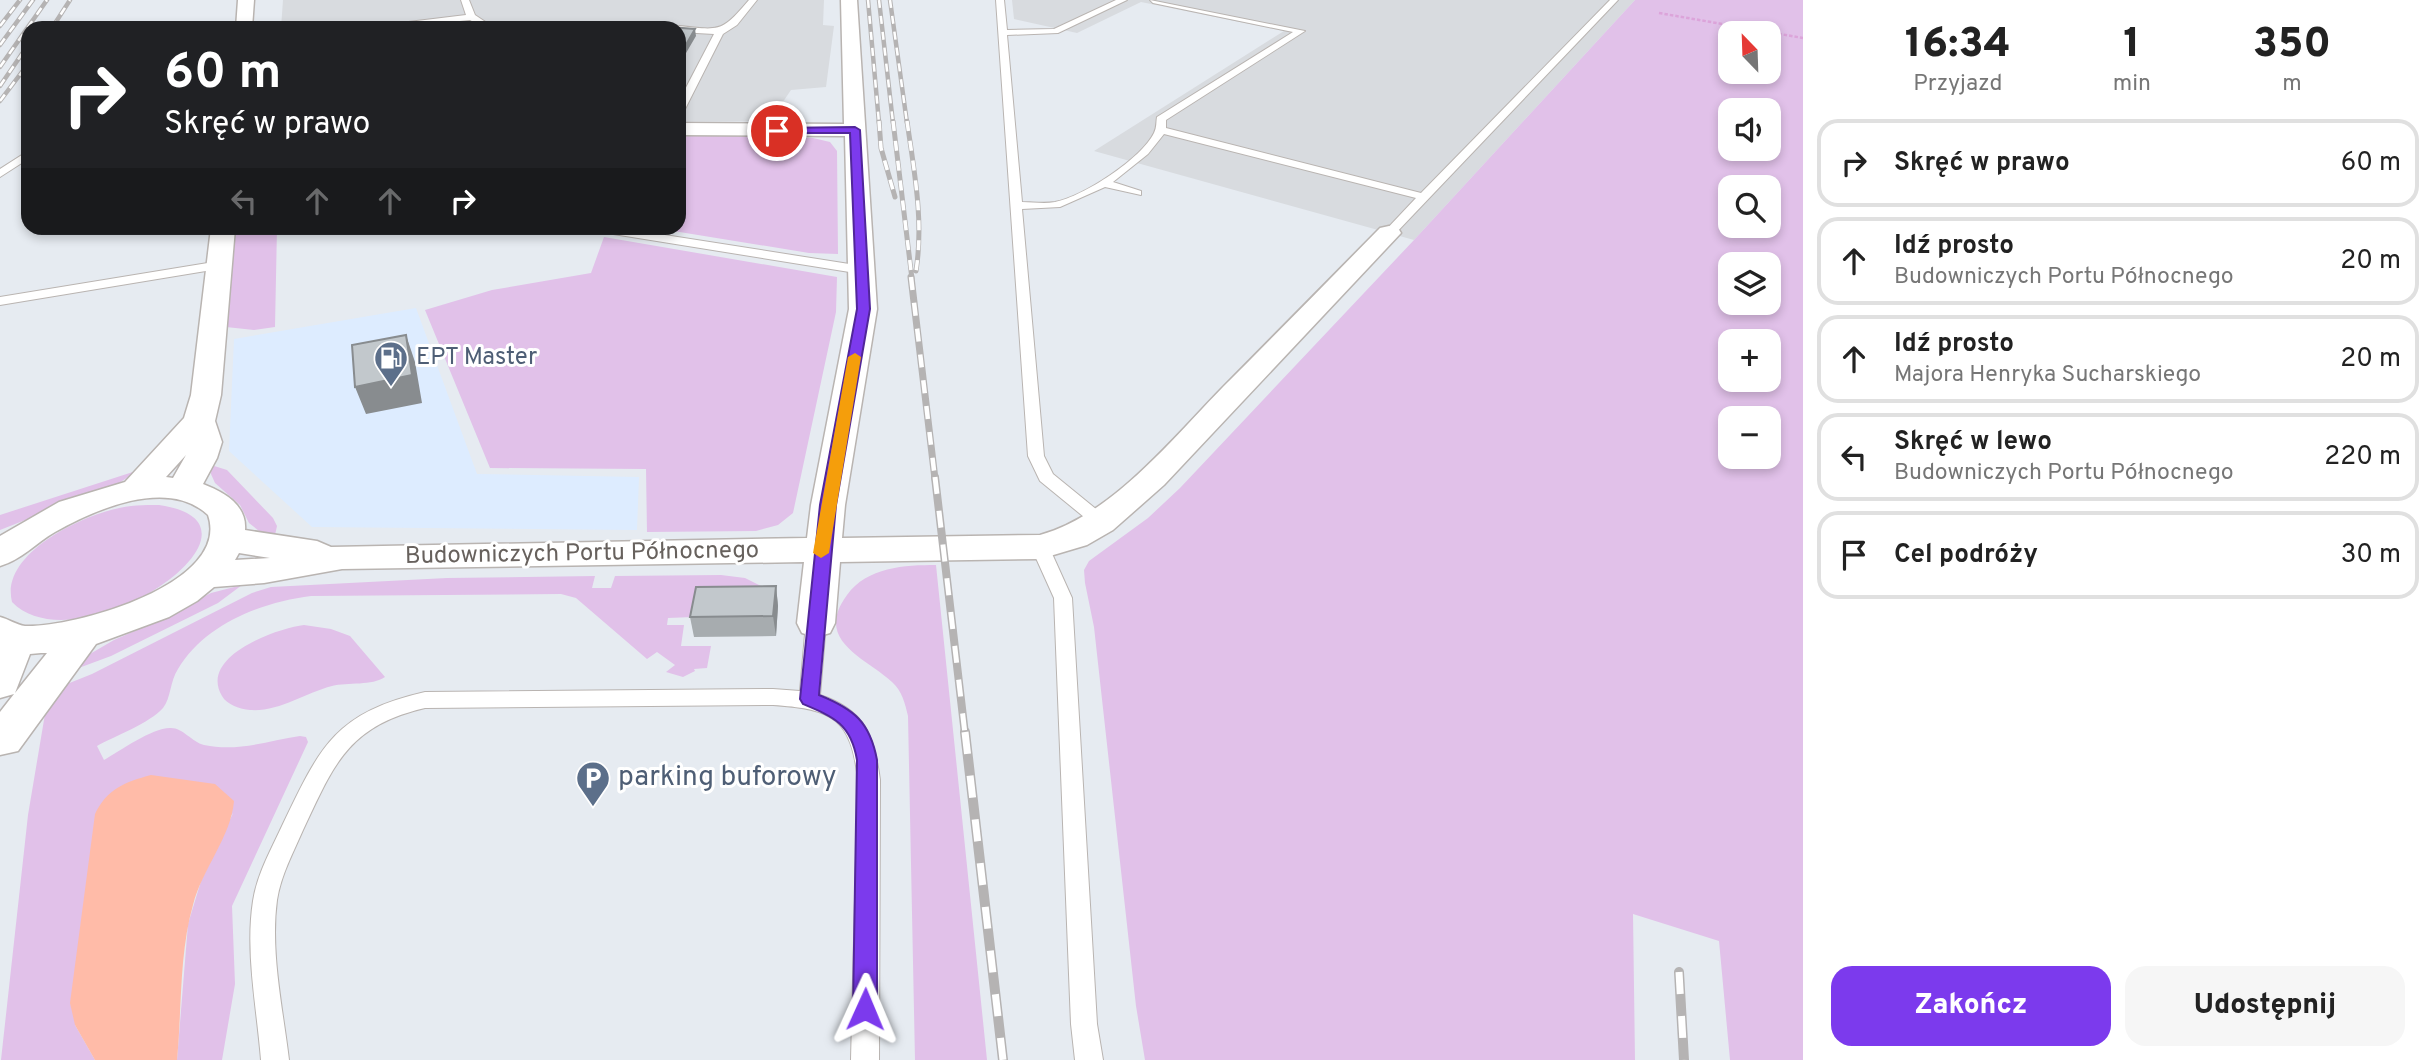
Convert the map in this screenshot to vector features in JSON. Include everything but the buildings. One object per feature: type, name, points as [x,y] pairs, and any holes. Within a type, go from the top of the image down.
[{"type":"street","points":[[244,21],[246,0]]},
{"type":"street","points":[[816,623],[821,551],[863,309],[849,0]]},
{"type":"street","points":[[686,129],[855,130]]},
{"type":"street","name":"Budowniczych Portu Północnego","points":[[203,575],[264,571],[342,557],[1040,547],[1075,537],[1101,522],[1152,478],[1389,233]]},
{"type":"street","points":[[136,491],[199,421],[206,395],[222,235]]},
{"type":"street","points":[[183,490],[201,458],[206,442],[199,421]]},
{"type":"street","points":[[0,683],[8,635],[82,635],[113,627],[147,613],[178,595],[203,575],[218,558],[227,539],[228,523],[221,507],[205,496],[183,490],[136,491],[71,509],[39,524],[4,547]]},
{"type":"street","name":"Budowniczych Portu Północnego","points":[[227,539],[342,557]]},
{"type":"street","points":[[1,738],[82,635]]},
{"type":"lane","points":[[465,0],[473,21]]},
{"type":"lane","points":[[686,97],[719,32],[734,23],[753,0]]},
{"type":"lane","points":[[1000,0],[1036,456],[1046,477],[1101,522]]},
{"type":"lane","points":[[1003,33],[1055,31],[1123,0]]},
{"type":"lane","points":[[1018,205],[1056,205],[1080,198],[1135,162],[1161,130],[1161,119],[1301,31],[1153,1],[1156,0]]},
{"type":"lane","points":[[1389,233],[1614,0]]},
{"type":"lane","points":[[422,21],[470,17]]},
{"type":"lane","points":[[686,30],[719,32]]},
{"type":"lane","points":[[1161,130],[1424,197]]},
{"type":"lane","points":[[0,174],[21,159]]},
{"type":"lane","points":[[1104,183],[1137,193]]},
{"type":"lane","points":[[644,235],[862,270]]},
{"type":"lane","points":[[0,300],[220,265]]},
{"type":"lane","points":[[1040,547],[1063,598],[1084,1024],[1089,1060]]},
{"type":"lane","points":[[810,699],[816,623]]},
{"type":"lane","points":[[275,1060],[265,930],[266,892],[319,771],[338,743],[363,723],[406,703],[442,699],[773,697],[810,699],[834,709],[857,729],[864,744],[867,760],[864,1060]]},
{"type":"path","points":[[1659,13],[1803,37]]},
{"type":"shaded area","points":[[283,0],[824,0],[823,25],[834,26],[826,87],[791,90],[770,121],[686,121],[686,21],[282,21]]},
{"type":"shaded area","points":[[1012,0],[1635,0],[1414,240],[1094,151],[1284,31],[1141,2],[1077,33],[1014,19]]},
{"type":"shaded area","points":[[1635,0],[1803,0],[1803,1060],[1730,1060],[1719,941],[1633,914],[1635,1060],[1145,1060],[1136,1006],[1094,627],[1084,570],[1089,561],[1148,518],[1180,488]]},
{"type":"shaded area","points":[[686,134],[813,138],[830,142],[837,151],[838,254],[809,253],[686,233]]},
{"type":"shaded area","points":[[235,235],[277,235],[275,327],[254,330],[226,327]]},
{"type":"shaded area","points":[[604,237],[837,277],[836,312],[793,513],[778,525],[756,531],[647,532],[646,469],[490,468],[425,310],[492,290],[591,273]]},
{"type":"shaded area","points":[[416,308],[477,474],[639,477],[637,530],[312,527],[229,451],[234,339]]},
{"type":"shaded area","points":[[211,465],[227,470],[273,518],[277,526],[275,535],[259,531],[249,523],[240,505],[215,483]]},
{"type":"shaded area","points":[[139,470],[119,483],[0,530],[0,515]]},
{"type":"shaded area","points":[[159,505],[194,517],[201,538],[188,562],[160,586],[123,606],[82,618],[43,618],[12,602],[12,585],[18,568],[46,540],[100,513],[126,507]]},
{"type":"shaded area","points":[[936,565],[987,1060],[915,1060],[908,716],[903,698],[895,686],[847,647],[839,636],[836,625],[838,611],[847,595],[865,578],[887,569]]},
{"type":"shaded area","points":[[721,575],[745,578],[765,588],[693,617],[668,618],[667,625],[684,625],[681,646],[711,646],[707,668],[694,669],[695,671],[683,677],[666,672],[675,665],[657,652],[647,659],[576,598],[561,594],[311,596],[255,610],[219,628],[189,653],[173,679],[168,699],[157,714],[97,746],[104,760],[146,735],[171,728],[180,730],[204,745],[217,747],[241,747],[300,736],[306,737],[308,742],[232,906],[235,984],[222,1060],[177,1060],[188,924],[201,881],[233,813],[75,1025],[95,1060],[1,1060],[28,815],[45,714],[57,688],[92,674],[252,593],[271,587],[447,578],[595,576],[592,588],[611,588],[615,576]]},
{"type":"shaded area","points":[[242,585],[218,603],[111,656],[76,669],[83,658],[114,640],[211,593]]},
{"type":"shaded area","points":[[304,625],[331,629],[350,636],[385,677],[373,682],[332,686],[261,710],[238,708],[224,699],[218,682],[221,668],[231,657],[260,638]]},
{"type":"shaded area","points":[[151,775],[215,784],[234,801],[232,814],[197,892],[188,924],[177,1060],[95,1060],[75,1025],[70,1003],[95,814],[105,798],[118,788]]},
{"type":"railway","points":[[0,26],[20,0]]},
{"type":"railway","points":[[0,45],[33,0]]},
{"type":"railway","points":[[32,21],[47,0]]},
{"type":"railway","points":[[56,21],[70,0]]},
{"type":"railway","points":[[868,0],[879,123]]},
{"type":"railway","points":[[879,0],[893,123]]},
{"type":"railway","points":[[890,0],[907,123]]},
{"type":"railway","points":[[0,67],[21,37]]},
{"type":"railway","points":[[0,86],[21,55]]},
{"type":"railway","points":[[0,101],[21,73]]},
{"type":"railway","points":[[879,121],[881,148],[895,197]]},
{"type":"railway","points":[[893,121],[912,279]]},
{"type":"railway","points":[[907,121],[919,214],[916,271]]},
{"type":"railway","points":[[911,277],[935,479]]},
{"type":"railway","points":[[935,477],[965,734]]},
{"type":"railway","points":[[965,732],[1003,1060]]},
{"type":"railway","points":[[1679,972],[1684,1060]]},
{"type":"slow traffic","points":[[821,553],[855,357]]},
{"type":"place","name":"EPT Master","points":[[391,388]]},
{"type":"place","name":"parking buforowy","points":[[593,808]]},
{"type":"route","points":[[777,131],[855,130],[863,309],[821,551],[810,699],[847,718],[857,729],[867,760],[869,780],[865,1009]]}]
